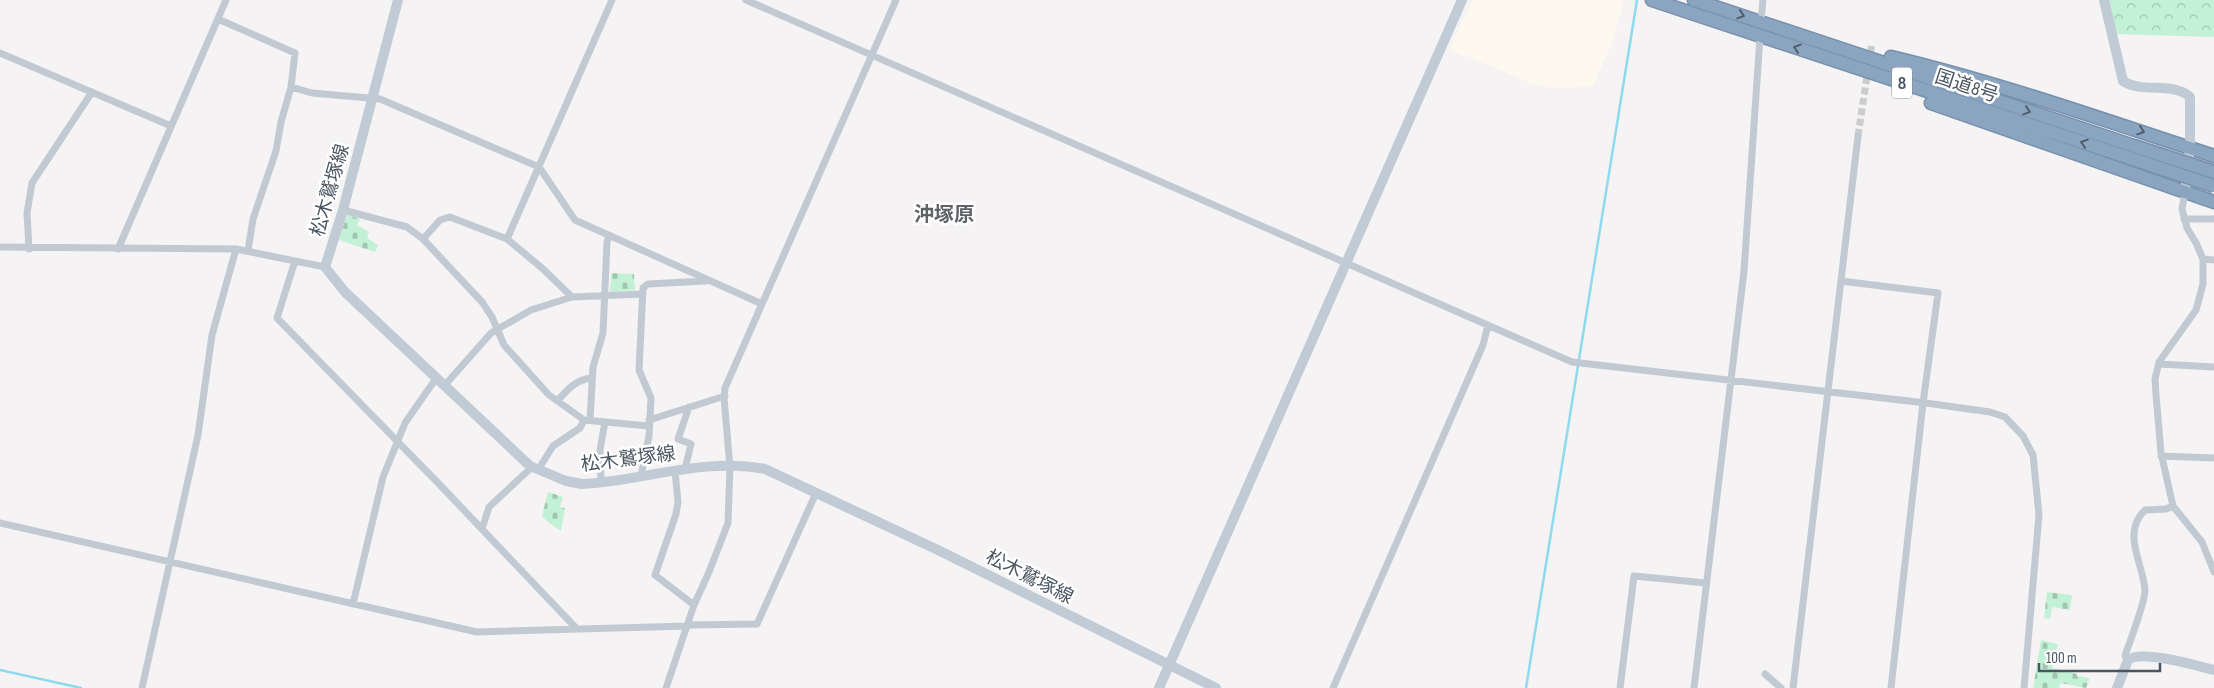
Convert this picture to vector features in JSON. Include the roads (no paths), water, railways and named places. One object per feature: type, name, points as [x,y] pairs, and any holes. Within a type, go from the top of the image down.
[{"type":"highway","name":"国道8号","points":[[1652,0],[2214,186]]},
{"type":"highway","name":"国道8号","points":[[1694,0],[2214,172]]},
{"type":"highway","name":"8","points":[[1808,38],[1961,76],[2115,122],[2214,156]]},
{"type":"highway","name":"8","points":[[1830,59],[1911,95],[2214,202]]},
{"type":"main road","name":"松木鷲塚線","points":[[398,0],[325,267],[345,292],[535,468],[566,481],[582,484],[680,470],[749,466],[765,470],[938,550],[1216,688]]},
{"type":"main road","points":[[1160,688],[1462,0]]},
{"type":"main road","points":[[2104,0],[2123,80],[2132,86],[2183,91],[2190,97],[2190,148],[2185,192]]},
{"type":"main road","points":[[2117,688],[2128,660],[2132,657],[2152,657],[2214,670]]},
{"type":"street","points":[[118,249],[226,0]]},
{"type":"street","points":[[506,239],[612,0]]},
{"type":"street","points":[[746,0],[1572,362],[1923,403],[1990,412],[2005,417],[2023,436],[2033,455],[2039,515],[2024,688]]},
{"type":"street","points":[[666,688],[694,605],[728,523],[730,467],[724,396],[728,379],[896,0]]},
{"type":"street","points":[[1761,21],[1763,0]]},
{"type":"street","points":[[218,19],[295,53],[291,87],[281,122],[276,151],[254,219],[248,251]]},
{"type":"street","points":[[1694,688],[1744,271],[1760,37]]},
{"type":"street","points":[[0,52],[171,126]]},
{"type":"street","points":[[291,87],[312,93],[372,97],[539,167],[575,220],[707,281],[762,304]]},
{"type":"street","points":[[29,249],[26,213],[32,183],[92,92]]},
{"type":"street","points":[[1793,688],[1858,136]]},
{"type":"street","points":[[2185,192],[2182,209],[2187,228],[2203,259],[2203,284],[2196,310],[2159,364],[2155,379],[2156,395],[2162,456],[2173,506],[2202,542],[2214,572]]},
{"type":"street","points":[[342,210],[407,227],[423,239],[482,302],[504,345],[534,381],[549,396],[587,420],[649,423],[689,407],[724,396]]},
{"type":"street","points":[[423,239],[433,225],[440,220],[450,217],[506,239],[542,268],[572,297]]},
{"type":"street","points":[[2184,219],[2214,219]]},
{"type":"street","points":[[482,529],[489,508],[535,468],[553,446],[580,428],[587,420],[593,367],[603,333],[607,242],[609,236]]},
{"type":"street","points":[[0,247],[29,249],[236,249],[325,267]]},
{"type":"street","points":[[142,688],[198,435],[212,335],[236,249]]},
{"type":"street","points":[[2203,259],[2214,260]]},
{"type":"street","points":[[295,261],[277,318],[576,628]]},
{"type":"street","points":[[641,476],[651,398],[639,370],[643,288],[648,284],[707,281]]},
{"type":"street","points":[[1841,281],[1938,293],[1923,403],[1891,688]]},
{"type":"street","points":[[445,385],[491,333],[531,310],[572,297],[642,294]]},
{"type":"street","points":[[1333,688],[1483,345],[1488,325]]},
{"type":"street","points":[[2159,364],[2214,367]]},
{"type":"street","points":[[353,604],[383,477],[397,442],[414,408],[437,377]]},
{"type":"street","points":[[558,400],[569,388],[584,379],[592,378]]},
{"type":"street","points":[[689,407],[678,439],[691,444],[680,470],[676,514],[655,575],[694,605]]},
{"type":"street","points":[[601,482],[600,450],[605,422]]},
{"type":"street","points":[[2162,456],[2214,458]]},
{"type":"street","points":[[0,523],[477,632],[757,624],[816,492]]},
{"type":"street","points":[[2128,660],[2125,656],[2144,596],[2144,583],[2134,549],[2135,527],[2139,515],[2145,510],[2166,509],[2173,506]]},
{"type":"street","points":[[1620,688],[1634,576],[1706,583]]},
{"type":"street","points":[[1765,674],[1781,688]]},
{"type":"waterway","points":[[1526,688],[1637,0]]},
{"type":"waterway","points":[[0,670],[81,688]]},
{"type":"tunnel","points":[[1858,136],[1872,43]]},
{"type":"district","name":"沖塚原","points":[[944,214]]}]
